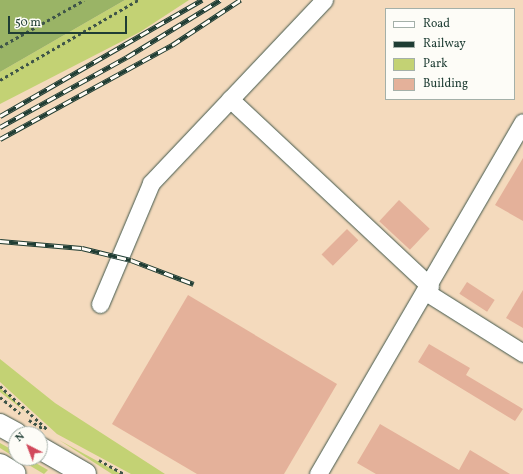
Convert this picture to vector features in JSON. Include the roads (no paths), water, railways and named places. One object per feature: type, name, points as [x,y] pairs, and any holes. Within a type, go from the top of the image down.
[{"type":"main road","points":[[48,443],[91,466]]},
{"type":"main road","points":[[0,465],[15,474]]},
{"type":"lane","points":[[100,304],[151,183],[324,0]]},
{"type":"lane","points":[[230,99],[428,289],[523,354]]},
{"type":"lane","points":[[318,474],[428,289],[523,122]]},
{"type":"railway","points":[[0,116],[202,0]]},
{"type":"railway","points":[[0,127],[127,57],[220,0]]},
{"type":"railway","points":[[0,139],[172,45],[240,0]]},
{"type":"railway","points":[[0,241],[82,248],[131,260],[194,284]]}]
